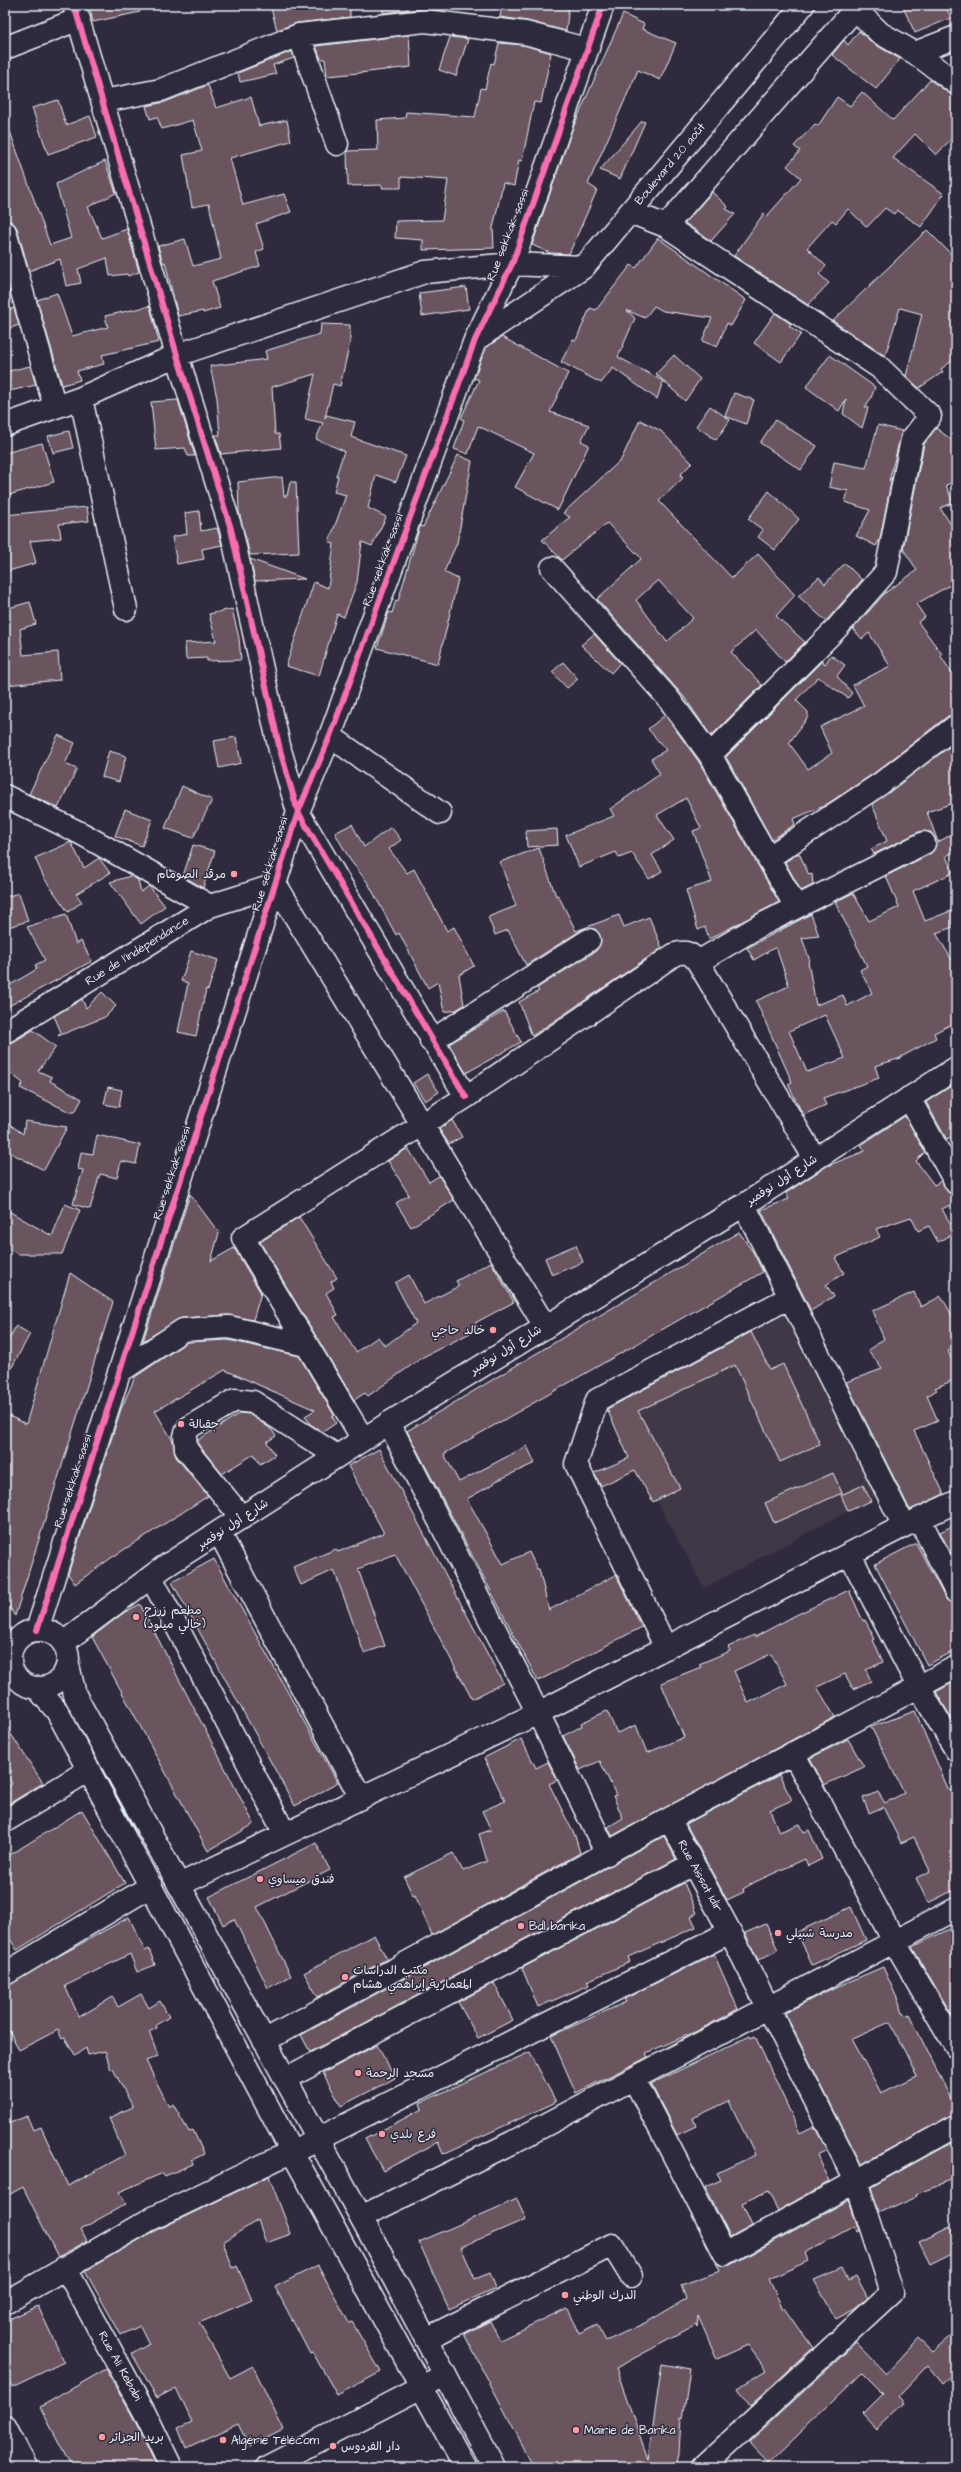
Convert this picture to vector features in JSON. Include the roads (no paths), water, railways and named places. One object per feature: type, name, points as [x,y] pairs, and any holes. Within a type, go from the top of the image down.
[{"type":"street","name":"Rue sekkak sassi","points":[[37,1630],[276,885],[298,812],[330,736],[476,340],[512,264],[586,49],[603,5]]},
{"type":"street","name":"Boulevard 20 août","points":[[476,340],[584,267],[803,5]]},
{"type":"street","points":[[666,226],[853,7],[880,33],[915,53],[956,83]]},
{"type":"street","points":[[5,48],[76,12],[104,101],[177,355],[231,529],[280,750],[298,812],[431,1041],[466,1097]]},
{"type":"street","points":[[104,101],[161,90],[299,35],[423,13],[525,33],[586,49]]},
{"type":"street","points":[[299,35],[337,144]]},
{"type":"street","points":[[915,53],[956,37]]},
{"type":"street","points":[[630,212],[666,226],[879,367],[930,416],[912,439],[886,572],[836,630],[710,755]]},
{"type":"street","points":[[5,232],[55,407]]},
{"type":"street","points":[[5,425],[81,398],[177,355],[425,272],[512,264],[584,267]]},
{"type":"street","points":[[81,398],[126,608]]},
{"type":"street","points":[[552,568],[668,698],[710,755],[796,907]]},
{"type":"street","points":[[768,858],[880,784],[956,726]]},
{"type":"street","points":[[330,736],[440,813]]},
{"type":"street","points":[[5,796],[82,834],[210,906]]},
{"type":"street","points":[[698,962],[759,926],[924,843]]},
{"type":"street","points":[[276,885],[545,1326]]},
{"type":"street","name":"Rue de l'indépendance","points":[[5,1032],[210,906],[276,885]]},
{"type":"street","points":[[431,1041],[589,940]]},
{"type":"street","points":[[363,1439],[243,1238],[466,1097],[675,954],[683,952],[691,954],[698,962],[816,1159]]},
{"type":"street","name":"شارع أول نوفمبر","points":[[63,1642],[151,1577],[363,1439],[744,1205],[956,1068]]},
{"type":"street","points":[[909,1098],[956,1183]]},
{"type":"street","points":[[744,1205],[790,1297],[912,1523],[956,1592]]},
{"type":"street","points":[[666,1648],[576,1464],[597,1400],[790,1297]]},
{"type":"street","points":[[119,1372],[183,1330],[229,1327],[306,1344]]},
{"type":"street","points":[[242,1518],[186,1449],[185,1436],[188,1428],[235,1400],[253,1402],[337,1456]]},
{"type":"street","points":[[389,1423],[538,1713],[607,1854]]},
{"type":"street","points":[[179,1885],[538,1713],[956,1502]]},
{"type":"street","points":[[219,1532],[361,1798]]},
{"type":"street","points":[[850,1555],[918,1686],[956,1750]]},
{"type":"street","points":[[151,1577],[285,1834]]},
{"type":"street","points":[[68,1665],[64,1675],[57,1682],[48,1687],[37,1688],[23,1684],[8,1664],[19,1638],[27,1632],[37,1630],[52,1633],[63,1642],[67,1650],[68,1665],[75,1695],[318,2139],[494,2467]]},
{"type":"street","points":[[264,2041],[669,1820],[956,1667]]},
{"type":"street","points":[[37,1688],[57,1711],[292,2152],[464,2467]]},
{"type":"street","points":[[793,1753],[894,1941],[956,2047]]},
{"type":"street","points":[[5,1822],[89,1770]]},
{"type":"street","name":"Rue Aïssat Idir","points":[[669,1820],[730,1932],[856,2181],[892,2292],[703,2467]]},
{"type":"street","points":[[285,2079],[693,1864]]},
{"type":"street","points":[[5,1974],[151,1886]]},
{"type":"street","points":[[360,2217],[513,2142],[956,1909]]},
{"type":"street","points":[[5,2303],[65,2267],[149,2220],[292,2152],[730,1932]]},
{"type":"street","points":[[634,2079],[725,2254],[956,2126]]},
{"type":"street","points":[[426,2339],[612,2245],[631,2276]]},
{"type":"street","name":"Rue Ali Kebabi","points":[[65,2267],[144,2411],[171,2467]]},
{"type":"street","points":[[267,2467],[445,2375]]},
{"type":"street","points":[[5,2427],[26,2467]]},
{"type":"place","name":"مرقد الصومام","points":[[234,874]]},
{"type":"place","name":"خالد حاجي","points":[[493,1330]]},
{"type":"place","name":"جقبالة","points":[[181,1424]]},
{"type":"place","name":"مطعم زرزح (خالي ميلود)","points":[[136,1617]]},
{"type":"place","name":"فندق ميساوي","points":[[260,1879]]},
{"type":"place","name":"Bdl barika","points":[[521,1926]]},
{"type":"place","name":"مدرسة شبيلي","points":[[778,1933]]},
{"type":"place","name":"مكتب الدراسات المعمارية إبراهمي هشام","points":[[345,1977]]},
{"type":"place","name":"مسجد الرحمة","points":[[358,2073]]},
{"type":"place","name":"فرع بلدي","points":[[382,2134]]},
{"type":"place","name":"الدرك الوطني","points":[[565,2295]]},
{"type":"place","name":"Mairie de Barika","points":[[576,2430]]},
{"type":"place","name":"بريد الجزائر","points":[[102,2437]]},
{"type":"place","name":"Algérie Télécom","points":[[223,2440]]},
{"type":"place","name":"دار الفردوس","points":[[333,2446]]}]
